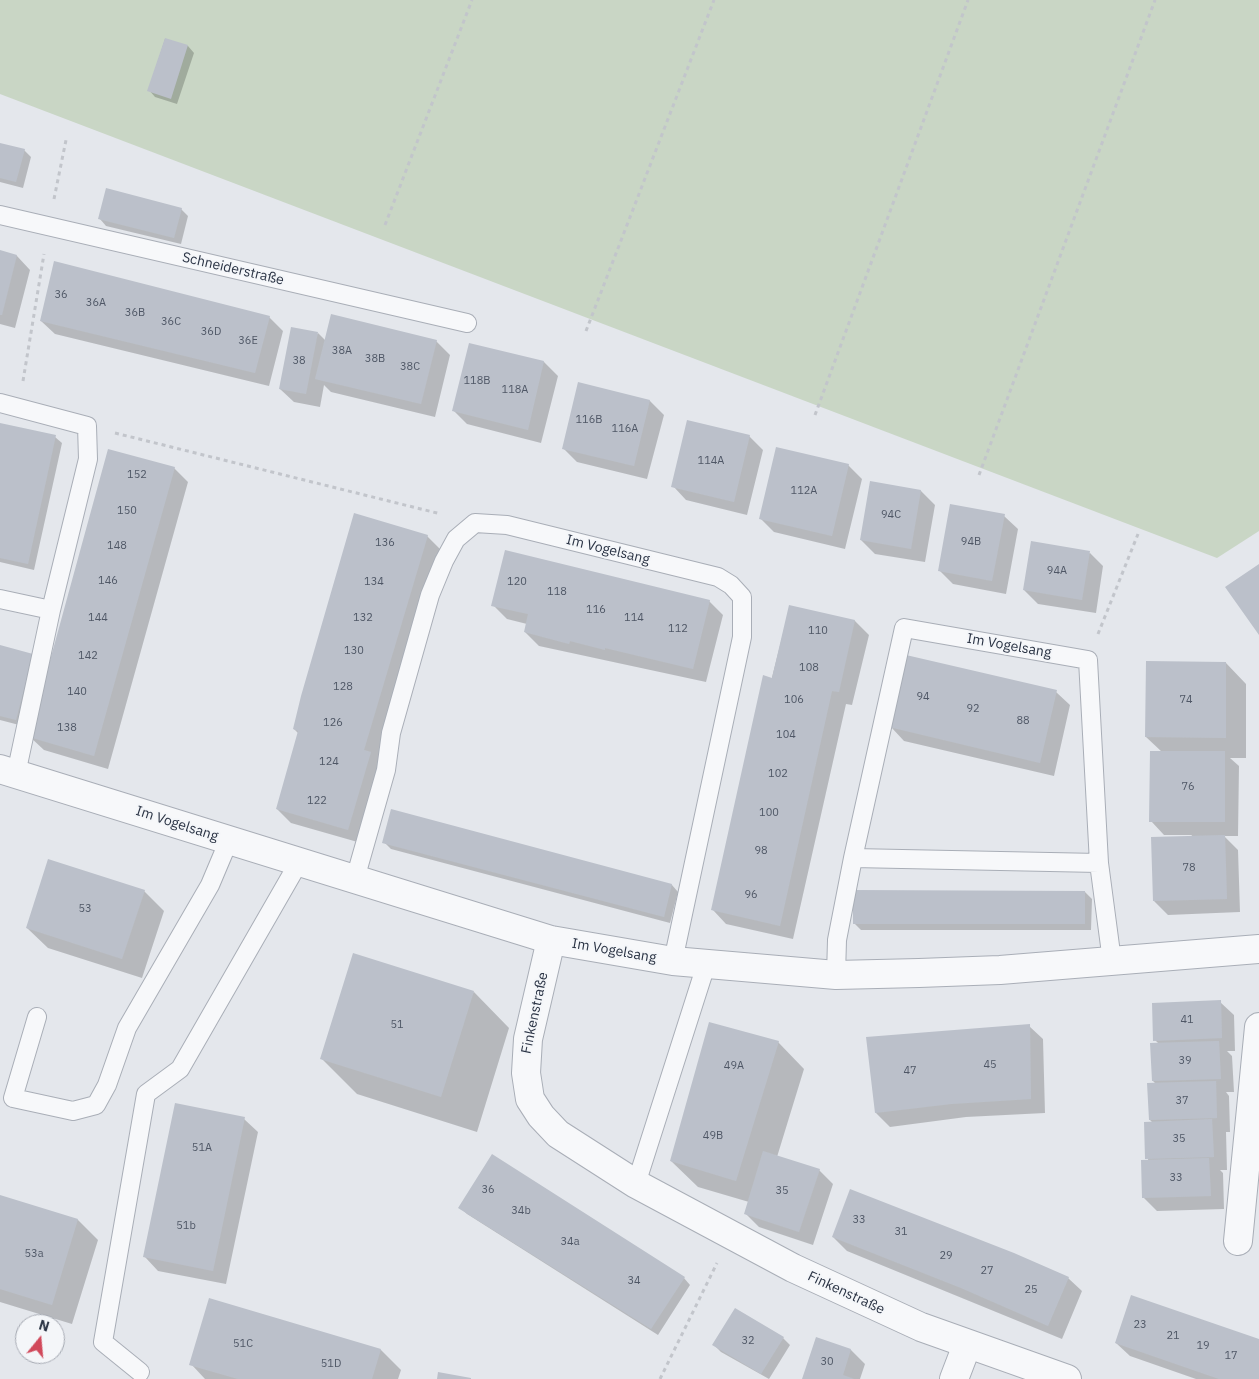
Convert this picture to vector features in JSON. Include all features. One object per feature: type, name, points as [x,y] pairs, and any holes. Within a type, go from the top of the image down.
[{"type":"street","name":"Im Vogelsang","points":[[8,772],[551,940],[674,961],[836,975],[1000,970],[1259,949]]},
{"type":"street","name":"Finkenstraße","points":[[551,940],[528,1039],[526,1073],[530,1100],[541,1116],[558,1134],[636,1184],[730,1236],[867,1303],[967,1344],[1067,1379]]},
{"type":"street","points":[[1238,1241],[1257,1076],[1259,1027]]},
{"type":"street","points":[[954,1379],[967,1344]]},
{"type":"lane","name":"Schneiderstraße","points":[[0,215],[467,323]]},
{"type":"lane","points":[[0,403],[19,406],[88,426],[88,459],[51,610],[8,772]]},
{"type":"lane","points":[[355,879],[386,770],[391,733],[430,595],[444,560],[456,539],[475,523]]},
{"type":"lane","name":"Im Vogelsang","points":[[475,523],[506,525],[718,577],[731,585],[742,597],[742,637],[674,961]]},
{"type":"lane","points":[[0,599],[51,610]]},
{"type":"lane","name":"Im Vogelsang","points":[[836,975],[837,940],[852,858],[904,628],[1088,660]]},
{"type":"lane","points":[[1088,660],[1099,863],[1112,961]]},
{"type":"lane","points":[[37,1017],[13,1098],[74,1111],[96,1104],[107,1085],[127,1028],[210,885],[229,840]]},
{"type":"lane","points":[[852,858],[1099,863]]},
{"type":"lane","points":[[140,1372],[103,1342],[146,1094],[180,1069],[299,862]]},
{"type":"lane","points":[[636,1184],[706,965]]},
{"type":"path","points":[[385,225],[472,0]]},
{"type":"path","points":[[586,331],[714,0]]},
{"type":"path","points":[[815,415],[968,0]]},
{"type":"path","points":[[979,475],[1155,0]]},
{"type":"path","points":[[19,406],[48,226],[66,140]]},
{"type":"path","points":[[88,426],[475,523]]},
{"type":"path","points":[[1088,660],[1138,534]]},
{"type":"path","points":[[660,1379],[730,1236]]},
{"type":"green space","points":[[0,0],[1259,0],[1259,531],[1217,558],[0,94]]},
{"type":"building","points":[[165,38],[188,45],[171,99],[147,91]]},
{"type":"building","points":[[0,143],[25,149],[16,182],[0,178]]},
{"type":"building","points":[[106,188],[182,208],[174,238],[98,219]]},
{"type":"building","points":[[0,250],[17,255],[2,315],[0,315]]},
{"type":"building","points":[[54,261],[270,316],[255,373],[40,321]]},
{"type":"building","points":[[331,314],[437,340],[421,404],[315,379]]},
{"type":"building","points":[[291,327],[318,332],[306,394],[279,389]]},
{"type":"building","points":[[469,343],[544,361],[528,430],[452,411]]},
{"type":"building","points":[[578,382],[650,400],[634,466],[562,449]]},
{"type":"building","points":[[687,420],[750,435],[734,502],[671,487]]},
{"type":"building","points":[[0,423],[56,435],[28,564],[0,558]]},
{"type":"building","points":[[776,447],[849,464],[832,536],[759,519]]},
{"type":"building","points":[[108,449],[175,467],[94,756],[29,737]]},
{"type":"building","points":[[870,481],[921,490],[911,549],[860,540]]},
{"type":"building","points":[[950,504],[1005,514],[992,581],[938,571]]},
{"type":"building","points":[[354,513],[428,535],[364,750],[371,752],[348,830],[276,809],[298,731],[293,729],[301,696]]},
{"type":"building","points":[[1031,541],[1090,551],[1082,600],[1023,590]]},
{"type":"building","points":[[505,550],[710,600],[693,669],[605,648],[605,650],[570,641],[569,644],[524,632],[528,614],[491,606]]},
{"type":"building","points":[[1259,564],[1259,635],[1225,587]]},
{"type":"building","points":[[789,605],[855,620],[839,692],[832,691],[780,926],[711,910],[763,675],[772,678]]},
{"type":"building","points":[[0,645],[33,654],[16,720],[0,716]]},
{"type":"building","points":[[906,655],[1057,690],[1040,763],[889,727]]},
{"type":"building","points":[[1146,661],[1226,662],[1226,738],[1145,737]]},
{"type":"building","points":[[1150,751],[1225,751],[1225,822],[1149,822]]},
{"type":"building","points":[[391,809],[672,884],[664,917],[382,843]]},
{"type":"building","points":[[1225,835],[1227,899],[1153,901],[1151,837]]},
{"type":"building","points":[[48,859],[145,890],[122,959],[26,928]]},
{"type":"building","points":[[853,890],[1085,891],[1085,924],[853,924]]},
{"type":"building","points":[[353,953],[474,991],[441,1097],[320,1059]]},
{"type":"building","points":[[1221,1000],[1222,1038],[1153,1041],[1152,1003]]},
{"type":"building","points":[[709,1022],[779,1041],[736,1181],[670,1161]]},
{"type":"building","points":[[1030,1024],[1031,1099],[951,1104],[875,1113],[866,1037]]},
{"type":"building","points":[[1219,1041],[1221,1079],[1152,1081],[1150,1043]]},
{"type":"building","points":[[1216,1081],[1217,1118],[1149,1120],[1147,1083]]},
{"type":"building","points":[[175,1103],[245,1117],[213,1271],[143,1257]]},
{"type":"building","points":[[1212,1119],[1214,1157],[1145,1159],[1144,1122]]},
{"type":"building","points":[[763,1151],[820,1169],[799,1232],[744,1214]]},
{"type":"building","points":[[492,1154],[685,1277],[651,1329],[458,1208]]},
{"type":"building","points":[[1209,1158],[1211,1196],[1142,1198],[1141,1160]]},
{"type":"building","points":[[850,1189],[1014,1253],[1069,1277],[1048,1326],[961,1288],[832,1237]]},
{"type":"building","points":[[0,1195],[78,1219],[52,1305],[0,1289]]},
{"type":"building","points":[[1131,1295],[1259,1339],[1259,1379],[1219,1379],[1115,1343]]},
{"type":"building","points":[[209,1298],[381,1349],[372,1379],[238,1379],[189,1365]]},
{"type":"building","points":[[735,1308],[784,1337],[761,1374],[712,1345]]},
{"type":"building","points":[[816,1337],[851,1349],[843,1375],[854,1379],[802,1379]]},
{"type":"building","points":[[438,1372],[471,1378],[471,1379],[437,1379]]}]
